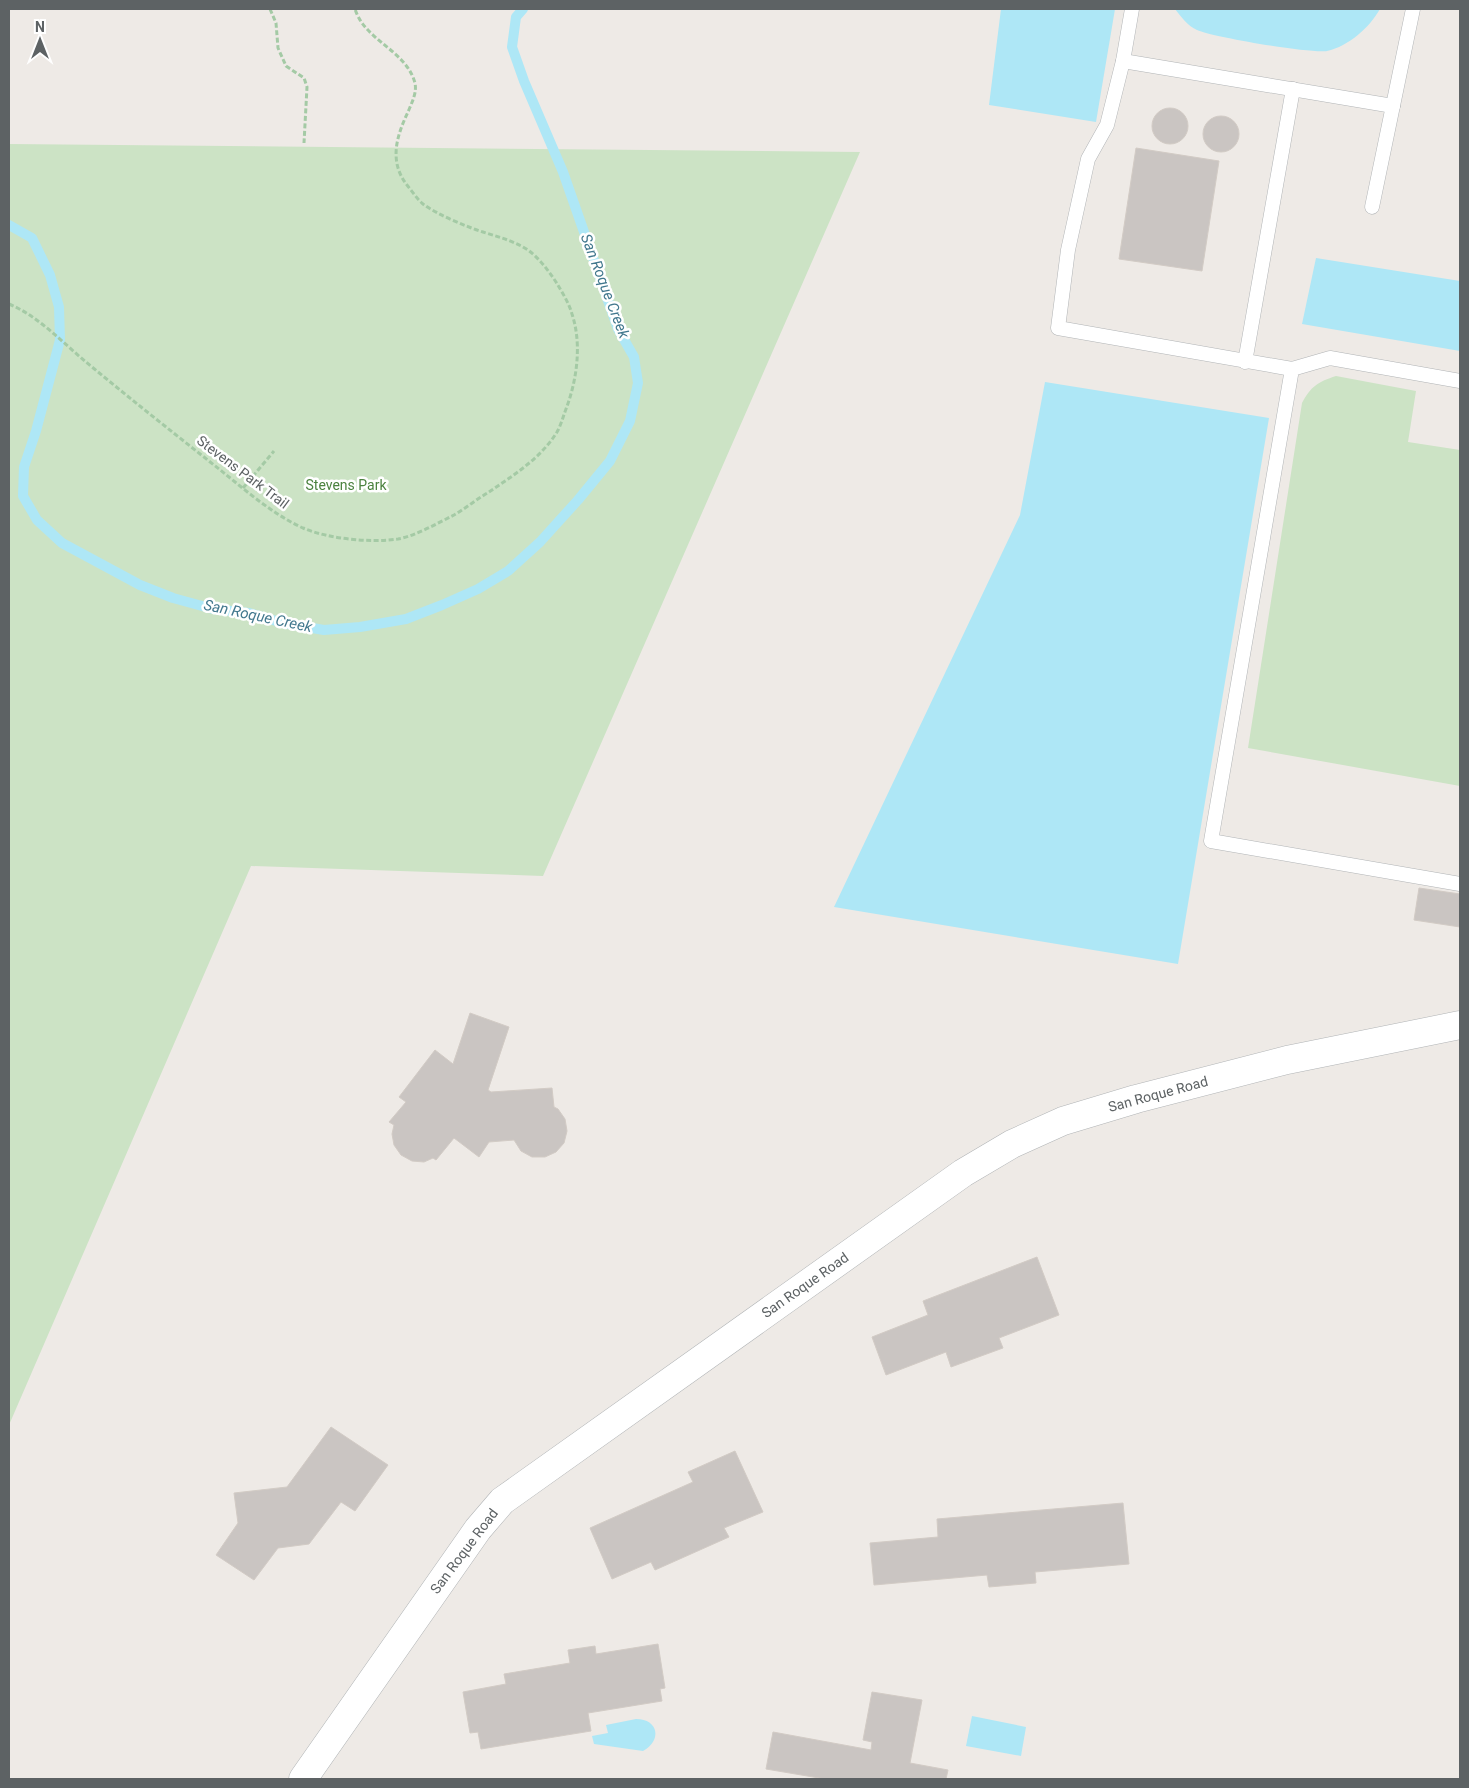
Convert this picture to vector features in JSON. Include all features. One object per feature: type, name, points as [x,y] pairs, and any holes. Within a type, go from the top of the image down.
[{"type":"street","name":"San Roque Road","points":[[303,1779],[478,1529],[502,1501],[963,1173],[1012,1144],[1063,1121],[1136,1099],[1287,1060],[1460,1025]]},
{"type":"lane","points":[[1132,9],[1123,61],[1107,125],[1088,159],[1068,250],[1058,328],[1292,369],[1330,358],[1460,381]]},
{"type":"lane","points":[[1372,207],[1413,9]]},
{"type":"lane","points":[[1123,61],[1392,106]]},
{"type":"lane","points":[[1245,362],[1293,89]]},
{"type":"lane","points":[[1292,369],[1211,841],[1460,884]]},
{"type":"path","points":[[270,9],[276,23],[278,48],[286,66],[304,78],[307,86],[304,143]]},
{"type":"path","name":"Stevens Park Trail","points":[[9,304],[39,322],[124,394],[243,488],[274,511],[304,528],[332,536],[370,540],[401,539],[457,513],[517,473],[538,456],[557,432],[575,378],[577,352],[572,314],[562,292],[547,269],[529,251],[510,240],[480,231],[423,204],[405,182],[396,165],[395,149],[403,122],[415,94],[415,84],[409,69],[399,57],[362,24],[355,9]]},
{"type":"path","points":[[243,488],[274,451]]},
{"type":"green space","name":"Stevens Park","points":[[9,144],[860,152],[543,876],[251,866],[9,1425]]},
{"type":"green space","points":[[1336,376],[1416,391],[1408,442],[1460,450],[1460,786],[1248,748],[1302,403],[1316,385]]},
{"type":"water","points":[[1001,9],[1115,9],[1096,122],[989,105]]},
{"type":"water","points":[[1175,9],[1380,9],[1370,23],[1351,41],[1335,49],[1318,51],[1262,44],[1206,33],[1191,26]]},
{"type":"water","points":[[1316,258],[1460,281],[1460,351],[1302,324]]},
{"type":"water","points":[[1045,382],[1269,418],[1178,964],[834,907],[1020,515]]},
{"type":"water","points":[[972,1716],[1026,1727],[1021,1756],[966,1746]]},
{"type":"water","points":[[636,1719],[649,1723],[655,1731],[653,1742],[643,1751],[594,1744],[592,1736],[608,1733],[606,1725]]},
{"type":"building","points":[[1170,108],[1182,114],[1188,126],[1182,138],[1170,144],[1158,138],[1152,126],[1158,114]]},
{"type":"building","points":[[1221,116],[1233,122],[1239,134],[1233,146],[1221,152],[1209,146],[1203,134],[1209,122]]},
{"type":"building","points":[[1136,148],[1219,161],[1202,271],[1119,259]]},
{"type":"building","points":[[1419,888],[1460,894],[1460,927],[1414,920]]},
{"type":"building","points":[[470,1013],[509,1027],[488,1090],[491,1092],[552,1088],[554,1107],[558,1109],[565,1119],[567,1131],[564,1143],[556,1152],[545,1157],[532,1157],[521,1151],[514,1140],[489,1142],[479,1157],[454,1138],[436,1160],[433,1158],[424,1162],[412,1161],[401,1155],[394,1145],[392,1134],[394,1125],[389,1122],[406,1102],[399,1097],[435,1050],[453,1064]]},
{"type":"building","points":[[1037,1257],[1059,1315],[999,1338],[1003,1348],[951,1367],[946,1352],[886,1375],[872,1337],[928,1315],[923,1301]]},
{"type":"building","points":[[331,1427],[388,1465],[355,1511],[341,1502],[309,1544],[278,1548],[254,1580],[216,1555],[238,1523],[234,1493],[287,1487]]},
{"type":"building","points":[[735,1451],[763,1512],[724,1528],[729,1537],[655,1570],[651,1562],[612,1579],[590,1528],[693,1482],[688,1472]]},
{"type":"building","points":[[1123,1503],[1129,1564],[1035,1572],[1036,1583],[989,1587],[987,1575],[874,1585],[870,1543],[938,1537],[937,1519]]},
{"type":"building","points":[[658,1644],[665,1688],[660,1689],[662,1701],[588,1713],[591,1731],[481,1749],[478,1732],[470,1733],[463,1692],[506,1684],[504,1674],[570,1663],[568,1650],[595,1646],[596,1654]]},
{"type":"building","points":[[872,1692],[922,1700],[910,1763],[948,1770],[946,1779],[825,1779],[766,1769],[773,1732],[871,1750],[872,1742],[863,1740]]},
{"type":"waterway","name":"San Roque Creek","points":[[9,225],[32,238],[50,275],[59,307],[60,340],[36,431],[24,467],[23,496],[37,520],[62,543],[140,585],[173,598],[213,609],[249,613],[283,623],[324,630],[360,627],[406,619],[442,605],[478,589],[508,571],[540,542],[578,500],[610,461],[630,421],[638,383],[634,357],[618,329],[563,172],[524,81],[512,47],[516,17],[523,9]]}]
